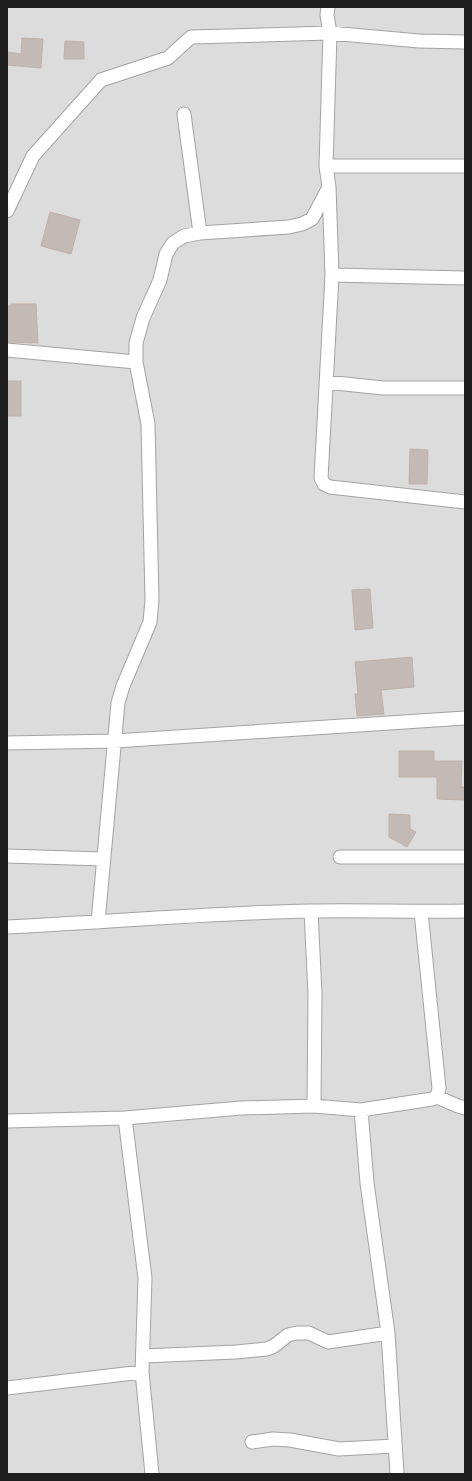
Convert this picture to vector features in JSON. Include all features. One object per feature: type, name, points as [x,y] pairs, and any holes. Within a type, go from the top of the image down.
[{"type":"street","points":[[328,7],[327,15],[330,33],[326,166],[329,187],[332,275],[321,478],[324,484],[330,486],[465,502]]},
{"type":"street","points":[[7,211],[34,156],[101,80],[168,58],[191,38],[330,33],[465,42]]},
{"type":"street","points":[[184,114],[200,233]]},
{"type":"street","points":[[326,166],[465,166]]},
{"type":"street","points":[[98,922],[118,703],[150,622],[152,600],[148,424],[136,362],[136,343],[143,318],[160,280],[166,254],[173,243],[184,236],[200,233],[302,224],[312,219],[329,187]]},
{"type":"street","points":[[332,275],[465,278]]},
{"type":"street","points":[[7,350],[136,362]]},
{"type":"street","points":[[326,382],[383,388],[465,388]]},
{"type":"street","points":[[7,743],[115,741],[465,718]]},
{"type":"street","points":[[7,856],[103,859]]},
{"type":"street","points":[[340,857],[465,857]]},
{"type":"street","points":[[311,911],[315,994],[314,1106]]},
{"type":"street","points":[[7,927],[219,914],[311,911],[465,911]]},
{"type":"street","points":[[421,912],[439,1088],[438,1097]]},
{"type":"street","points":[[7,1121],[124,1118],[241,1108],[314,1106],[361,1110],[438,1097],[465,1108]]},
{"type":"street","points":[[361,1110],[367,1183],[388,1333],[397,1474]]},
{"type":"street","points":[[124,1118],[145,1278],[142,1372],[152,1474]]},
{"type":"street","points":[[143,1356],[236,1352],[267,1349],[274,1346],[288,1335],[297,1332],[309,1333],[328,1342],[388,1333]]},
{"type":"street","points":[[7,1388],[142,1372]]},
{"type":"street","points":[[252,1442],[273,1439],[290,1440],[339,1449],[395,1446]]},
{"type":"shaded area","points":[[7,7],[465,7],[465,1474],[7,1474]]},
{"type":"building","points":[[22,38],[43,39],[41,68],[7,65],[7,52],[21,54]]},
{"type":"building","points":[[65,41],[84,42],[84,59],[64,59]]},
{"type":"building","points":[[50,212],[80,220],[71,254],[41,246]]},
{"type":"building","points":[[11,304],[36,304],[38,343],[7,342],[7,306],[11,306]]},
{"type":"building","points":[[7,381],[21,381],[21,416],[7,416]]},
{"type":"building","points":[[410,449],[428,450],[427,484],[409,484]]},
{"type":"building","points":[[370,589],[373,628],[355,630],[352,590]]},
{"type":"building","points":[[412,657],[414,687],[381,690],[384,714],[357,716],[355,694],[358,694],[355,662]]},
{"type":"building","points":[[399,751],[434,751],[434,761],[462,761],[461,787],[465,787],[465,800],[437,799],[437,777],[399,777]]},
{"type":"building","points":[[389,814],[410,815],[410,829],[416,832],[407,847],[389,837]]}]
